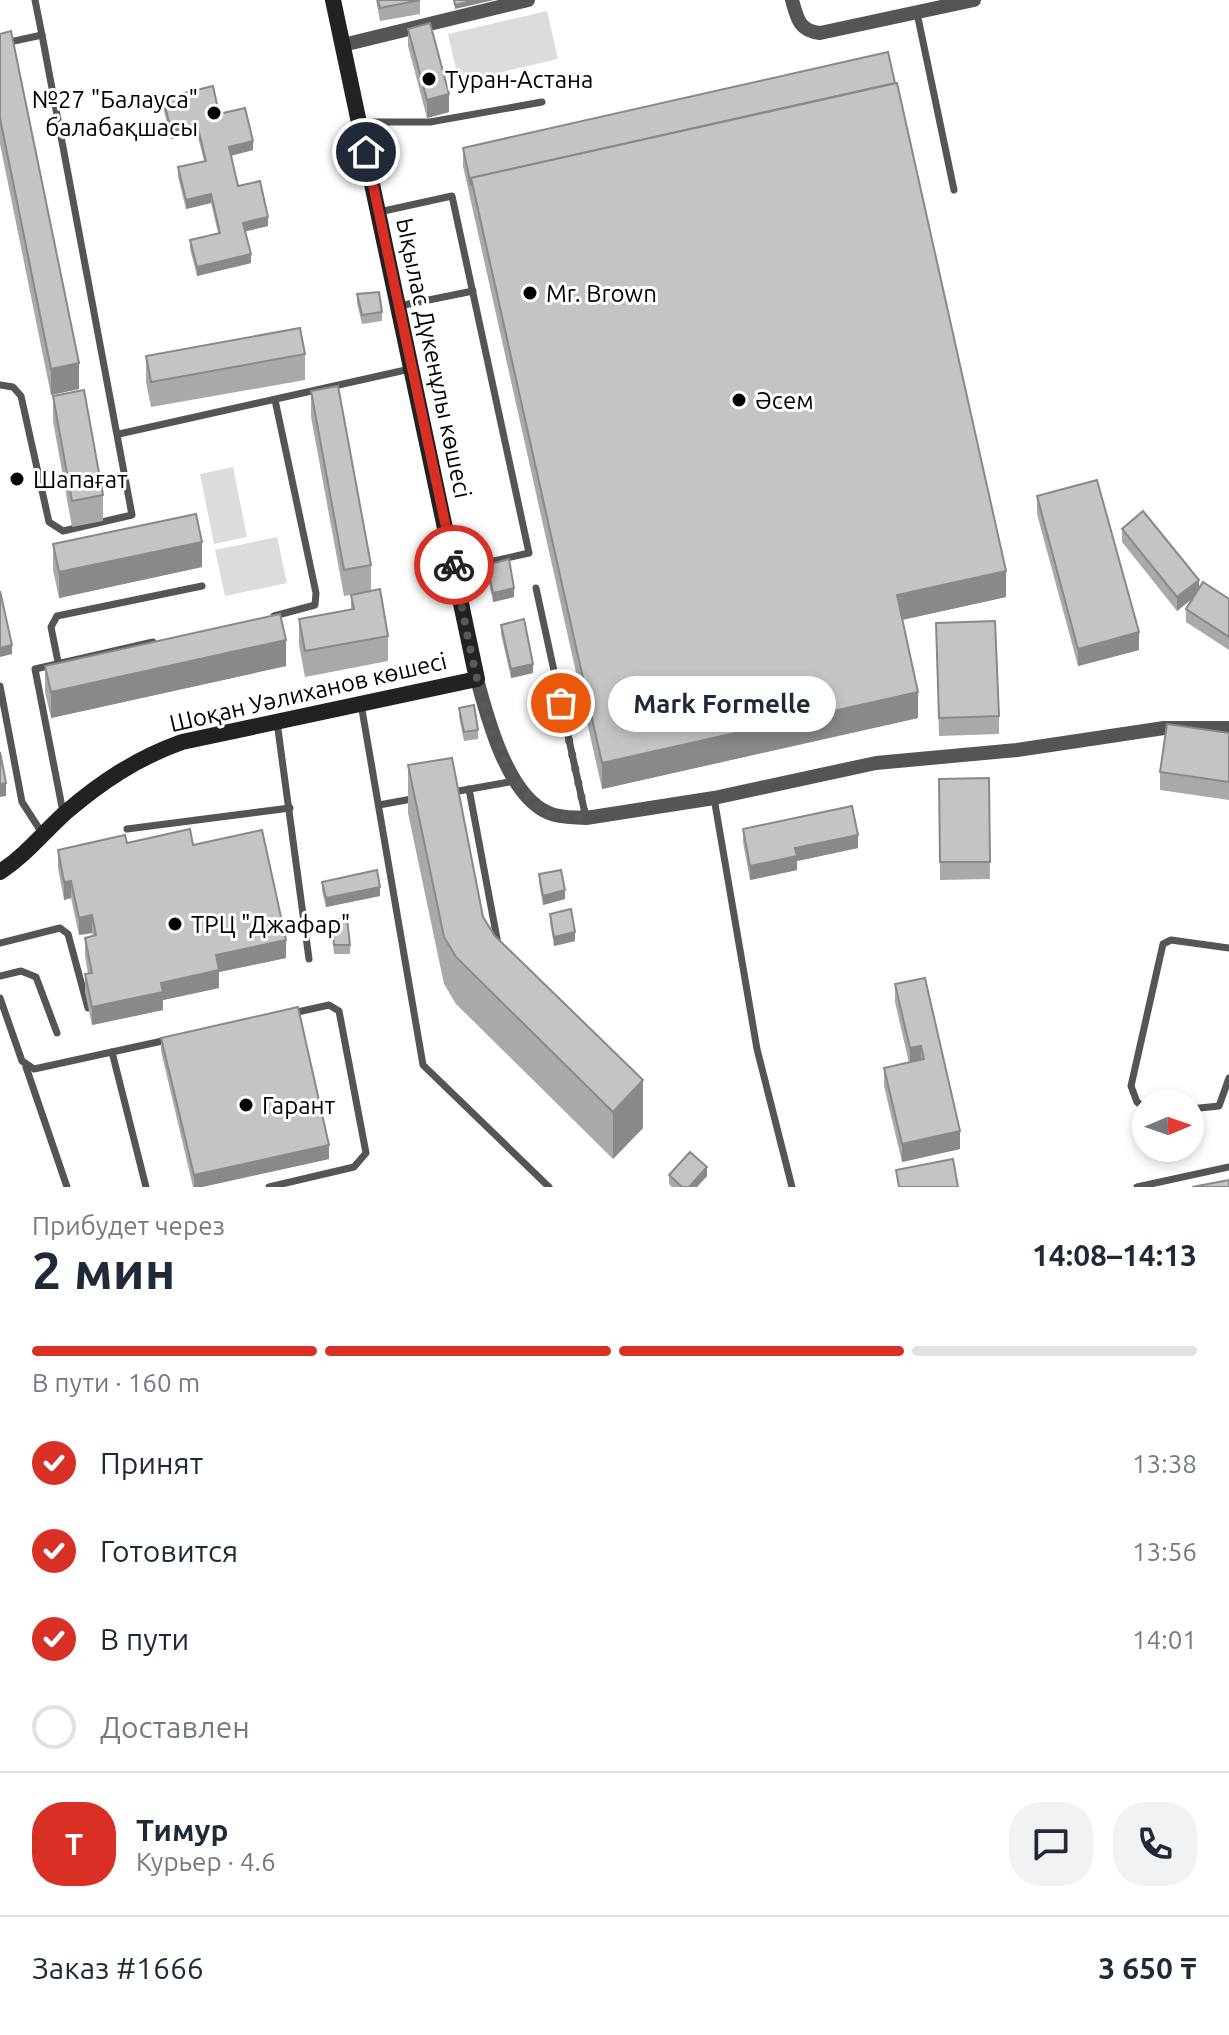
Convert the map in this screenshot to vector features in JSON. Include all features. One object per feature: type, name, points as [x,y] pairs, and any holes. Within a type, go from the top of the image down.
[{"type":"street","name":"Ықылас Дүкенұлы көшесі","points":[[333,0],[477,679]]},
{"type":"street","points":[[343,45],[528,0]]},
{"type":"street","points":[[792,0],[799,25],[809,32],[820,33],[974,0]]},
{"type":"street","points":[[477,679],[497,743],[516,781],[530,800],[547,813],[586,818],[714,798],[876,763],[1017,750],[1164,728],[1229,728]]},
{"type":"street","name":"Шоқан Уәлиханов көшесі","points":[[0,872],[20,859],[63,815],[111,776],[145,755],[182,742],[477,679]]},
{"type":"lane","points":[[0,373],[1,384],[13,387],[21,396],[49,522],[55,529],[63,531],[132,515],[35,0]]},
{"type":"lane","points":[[917,13],[954,190]]},
{"type":"lane","points":[[0,44],[42,35]]},
{"type":"lane","points":[[360,122],[439,121],[542,102]]},
{"type":"lane","points":[[379,212],[452,196],[529,553],[454,570]]},
{"type":"lane","points":[[399,306],[473,291]]},
{"type":"lane","points":[[119,434],[412,368]]},
{"type":"lane","points":[[270,617],[315,605],[316,593],[275,400]]},
{"type":"lane","points":[[58,662],[51,627],[57,616],[202,586]]},
{"type":"lane","points":[[536,588],[586,818]]},
{"type":"lane","points":[[63,815],[34,676],[41,666],[164,640]]},
{"type":"lane","points":[[0,686],[22,802],[43,835]]},
{"type":"lane","points":[[361,704],[423,1065],[549,1187]]},
{"type":"lane","points":[[277,722],[309,959]]},
{"type":"lane","points":[[439,794],[516,781]]},
{"type":"lane","points":[[469,789],[501,955]]},
{"type":"lane","points":[[379,805],[424,797]]},
{"type":"lane","points":[[714,798],[757,1049],[792,1187]]},
{"type":"lane","points":[[127,829],[290,808]]},
{"type":"lane","points":[[0,943],[60,928],[68,934],[88,1008]]},
{"type":"lane","points":[[1132,1090],[1163,944],[1171,940],[1229,948]]},
{"type":"lane","points":[[0,976],[21,971],[36,977],[57,1033]]},
{"type":"lane","points":[[0,998],[67,1187]]},
{"type":"lane","points":[[269,1187],[354,1167],[366,1153],[367,1145],[339,1011],[329,1005],[283,1015]]},
{"type":"lane","points":[[26,1067],[34,1069],[174,1039]]},
{"type":"lane","points":[[112,1052],[146,1187]]},
{"type":"lane","points":[[1204,1108],[1219,1106],[1229,1078]]},
{"type":"lane","points":[[1137,1187],[1229,1167]]},
{"type":"shaded area","points":[[547,11],[558,59],[459,82],[448,34]]},
{"type":"shaded area","points":[[233,467],[247,537],[214,544],[200,474]]},
{"type":"shaded area","points":[[277,537],[287,583],[225,596],[215,550]]},
{"type":"building","points":[[378,0],[420,0],[380,8]]},
{"type":"building","points":[[454,0],[475,0],[455,5]]},
{"type":"building","name":"Туран-Астана","points":[[430,23],[449,94],[427,100],[408,29]]},
{"type":"building","points":[[11,31],[79,363],[51,369],[0,118],[0,34]]},
{"type":"building","points":[[888,52],[895,83],[471,178],[471,186],[463,148]]},
{"type":"building","name":"Әсем","points":[[897,83],[1006,571],[897,595],[918,692],[602,763],[471,178]]},
{"type":"building","points":[[213,86],[219,114],[245,108],[253,141],[229,147],[238,186],[260,181],[268,217],[243,223],[251,254],[197,267],[190,240],[220,233],[211,194],[186,200],[178,167],[206,161],[197,124],[171,130],[163,98]]},
{"type":"building","points":[[379,292],[382,312],[362,315],[357,294]]},
{"type":"building","points":[[300,328],[305,354],[151,382],[146,356]]},
{"type":"building","points":[[338,386],[371,565],[344,570],[311,391]]},
{"type":"building","points":[[84,390],[103,495],[72,501],[53,396]]},
{"type":"building","points":[[1097,480],[1139,632],[1078,649],[1037,496]]},
{"type":"building","points":[[1143,511],[1199,580],[1177,597],[1122,529]]},
{"type":"building","points":[[196,514],[202,542],[59,572],[53,544]]},
{"type":"building","points":[[509,559],[514,588],[493,593],[487,565]]},
{"type":"building","points":[[1203,582],[1229,599],[1229,637],[1186,609]]},
{"type":"building","points":[[380,589],[388,636],[305,651],[299,619],[354,609],[351,595]]},
{"type":"building","points":[[0,591],[12,645],[0,648]]},
{"type":"building","points":[[280,614],[286,640],[51,692],[45,666]]},
{"type":"building","points":[[524,619],[533,664],[511,669],[501,625]]},
{"type":"building","points":[[995,621],[999,716],[939,718],[936,623]]},
{"type":"building","points":[[474,705],[478,730],[464,732],[459,708]]},
{"type":"building","points":[[1167,724],[1229,733],[1229,782],[1160,772]]},
{"type":"building","points":[[0,752],[6,783],[0,784]]},
{"type":"building","points":[[452,758],[483,917],[495,936],[643,1080],[613,1112],[456,957],[444,937],[408,765]]},
{"type":"building","points":[[989,778],[990,862],[940,862],[939,779]]},
{"type":"building","points":[[852,806],[858,835],[795,848],[797,856],[750,866],[743,829]]},
{"type":"building","points":[[190,829],[193,845],[262,830],[286,940],[216,955],[219,970],[161,983],[163,992],[92,1007],[85,974],[92,973],[85,938],[96,935],[92,915],[79,918],[71,881],[64,882],[58,850],[125,835],[127,843]]},
{"type":"building","points":[[377,870],[380,887],[326,898],[322,882]]},
{"type":"building","points":[[561,870],[565,890],[543,896],[539,874]]},
{"type":"building","points":[[571,909],[575,932],[554,937],[550,914]]},
{"type":"building","points":[[347,918],[350,945],[334,945],[331,920]]},
{"type":"building","points":[[925,978],[960,1131],[902,1144],[884,1068],[924,1059],[921,1046],[910,1048],[895,984]]},
{"type":"building","name":"Гарант","points":[[298,1007],[329,1145],[194,1175],[161,1038]]},
{"type":"building","points":[[690,1152],[707,1167],[689,1187],[682,1187],[669,1175]]},
{"type":"building","points":[[953,1159],[958,1187],[899,1187],[896,1170]]},
{"type":"building","points":[[1229,1180],[1229,1187],[1192,1187]]},
{"type":"way so far","points":[[454,565],[477,679],[497,743],[511,774],[530,800],[547,813],[586,818],[561,703]]},
{"type":"place","name":"Туран-Астана","points":[[429,79]]},
{"type":"place","name":"№27 \"Балауса\" балабақшасы","points":[[214,113]]},
{"type":"place","name":"Mr. Brown","points":[[530,293]]},
{"type":"place","name":"Әсем","points":[[739,400]]},
{"type":"place","name":"Шапағат","points":[[17,479]]},
{"type":"place","name":"Mark Formelle","points":[[561,703]]},
{"type":"place","name":"ТРЦ \"Джафар\"","points":[[175,924]]},
{"type":"place","name":"Гарант","points":[[246,1105]]},
{"type":"route","points":[[366,152],[454,565]]}]
